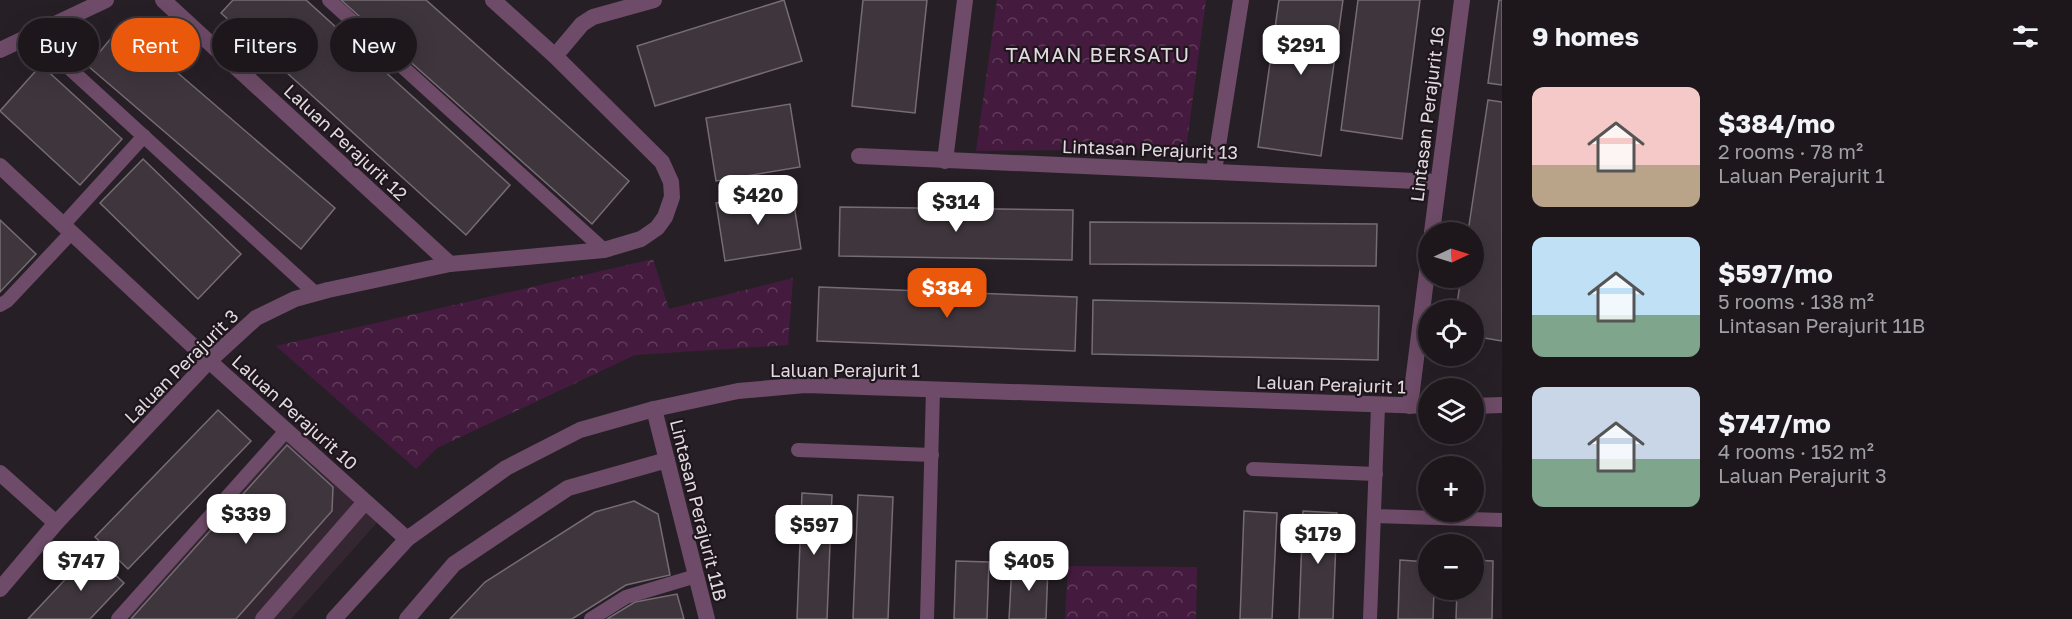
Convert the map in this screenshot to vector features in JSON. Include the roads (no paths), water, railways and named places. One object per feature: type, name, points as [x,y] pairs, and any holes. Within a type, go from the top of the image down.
[{"type":"street","points":[[68,18],[106,0]]},
{"type":"street","name":"Laluan Perajurit 12","points":[[163,0],[450,264]]},
{"type":"street","points":[[493,0],[555,56],[582,24],[592,17],[654,0]]},
{"type":"street","points":[[945,161],[965,0]]},
{"type":"street","points":[[1214,171],[1241,0]]},
{"type":"street","name":"Lintasan Perajurit 16","points":[[1433,222],[1462,0]]},
{"type":"street","points":[[0,51],[18,42]]},
{"type":"street","name":"Laluan Perajurit 3","points":[[0,589],[56,523],[209,361],[256,318],[295,299],[315,293],[450,264],[604,250],[641,239],[657,228],[665,217],[672,197],[671,182],[662,162],[555,56]]},
{"type":"street","name":"Lintasan Perajurit 13","points":[[859,156],[1438,182]]},
{"type":"street","name":"Laluan Perajurit 10","points":[[0,166],[209,361],[407,539]]},
{"type":"street","points":[[1410,406],[1425,288]]},
{"type":"street","name":"Laluan Perajurit 1","points":[[334,619],[407,539],[506,468],[580,430],[738,391],[805,385],[1418,406]]},
{"type":"street","points":[[1484,406],[1502,405]]},
{"type":"street","name":"Lintasan Perajurit 11B","points":[[654,410],[706,619]]},
{"type":"street","points":[[407,619],[454,564],[568,488],[667,460]]},
{"type":"street","points":[[0,473],[56,523]]},
{"type":"street","points":[[263,619],[365,502]]},
{"type":"lane","points":[[329,0],[604,250]]},
{"type":"lane","points":[[74,72],[315,293]]},
{"type":"lane","points":[[0,305],[7,301],[144,136]]},
{"type":"lane","points":[[927,619],[933,390]]},
{"type":"lane","points":[[1371,619],[1378,406]]},
{"type":"lane","points":[[118,619],[286,430]]},
{"type":"lane","points":[[798,450],[932,455]]},
{"type":"lane","points":[[1253,469],[1376,474]]},
{"type":"lane","points":[[1374,516],[1502,520]]},
{"type":"lane","points":[[591,619],[627,597],[696,576]]},
{"type":"district","name":"TAMAN BERSATU","points":[[1098,54]]}]
